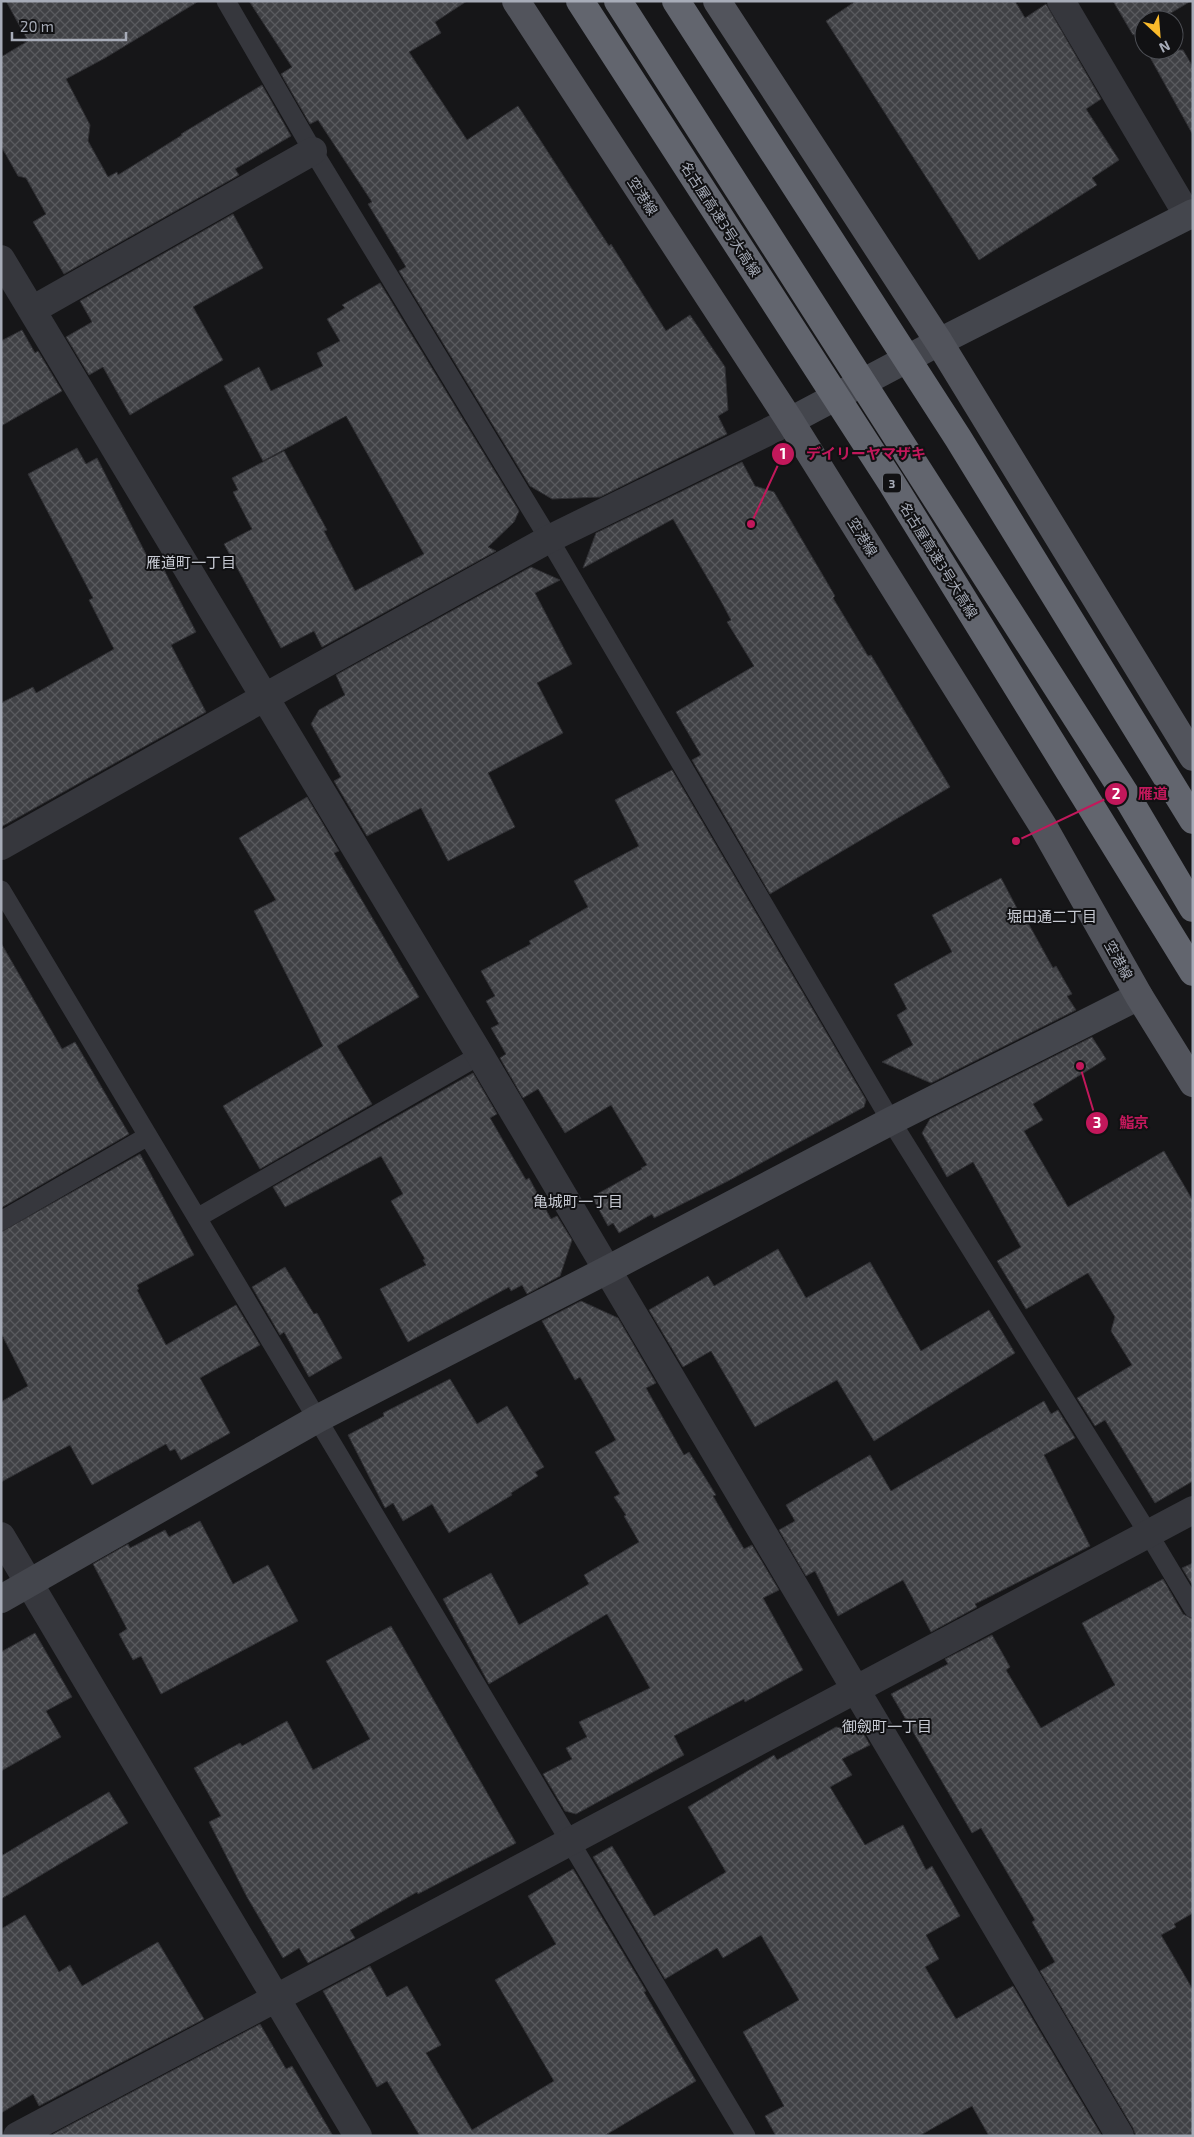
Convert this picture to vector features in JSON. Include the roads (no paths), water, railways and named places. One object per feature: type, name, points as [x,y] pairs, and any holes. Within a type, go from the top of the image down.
[{"type":"highway","name":"名古屋高速3号大高線","points":[[580,1],[891,482],[1193,972]]},
{"type":"highway","points":[[618,1],[1126,795],[1193,908]]},
{"type":"highway","points":[[676,1],[958,438],[1193,820]]},
{"type":"main road","name":"空港線","points":[[516,1],[790,421],[1043,826],[1139,996],[1193,1083]]},
{"type":"main road","points":[[717,1],[939,342],[1193,757]]},
{"type":"street","points":[[1,846],[549,539],[790,421],[939,342],[1190,214],[1061,1]]},
{"type":"street","points":[[32,310],[314,151]]},
{"type":"street","points":[[1,259],[480,1055],[1120,2136]]},
{"type":"street","points":[[1,1600],[317,1419],[891,1121],[1139,996]]},
{"type":"street","points":[[29,2133],[569,1840],[1193,1510]]},
{"type":"street","points":[[1,1536],[358,2136]]},
{"type":"lane","points":[[226,1],[314,151],[549,539],[891,1121],[1193,1608]]},
{"type":"lane","points":[[1,890],[746,2136]]},
{"type":"lane","points":[[197,1218],[480,1055]]},
{"type":"lane","points":[[1,1221],[148,1136]]},
{"type":"place","name":"デイリーヤマザキ","points":[[751,524]]},
{"type":"place","name":"雁道","points":[[1016,841]]},
{"type":"place","name":"鮨京","points":[[1080,1066]]},
{"type":"district","name":"雁道町一丁目","points":[[191,562]]},
{"type":"district","name":"堀田通二丁目","points":[[1052,916]]},
{"type":"district","name":"亀城町一丁目","points":[[578,1201]]},
{"type":"district","name":"御劔町一丁目","points":[[887,1726]]}]
